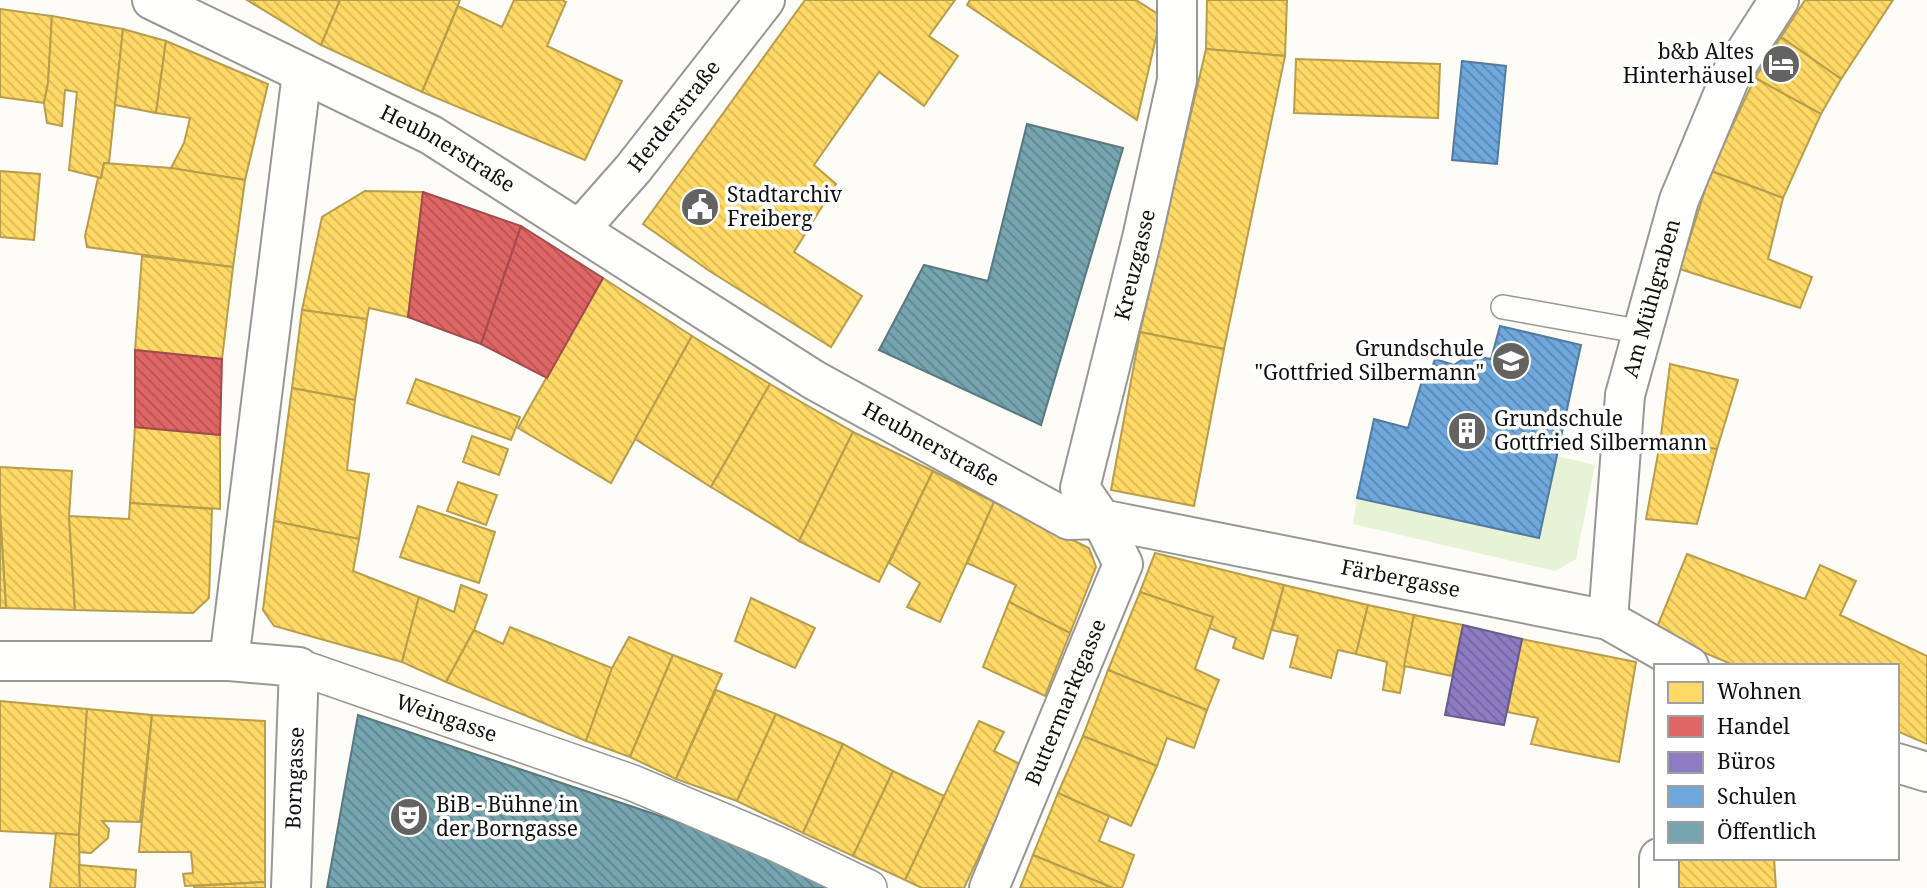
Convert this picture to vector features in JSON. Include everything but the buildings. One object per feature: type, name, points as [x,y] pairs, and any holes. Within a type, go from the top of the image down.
[{"type":"street","name":"Heubnerstraße","points":[[152,0],[430,135],[814,380],[1069,520],[1101,519]]},
{"type":"street","name":"Herderstraße","points":[[580,229],[634,169],[765,0]]},
{"type":"street","name":"Kreuzgasse","points":[[1101,519],[1080,488],[1142,238],[1177,80],[1177,0]]},
{"type":"street","name":"Am Mühlgraben","points":[[1608,620],[1625,395],[1679,200],[1732,73],[1779,0]]},
{"type":"street","points":[[229,661],[302,74]]},
{"type":"street","name":"Färbergasse","points":[[1101,519],[1608,620],[1656,656],[1682,664]]},
{"type":"street","name":"Buttermarktgasse","points":[[989,888],[1123,564],[1101,519]]},
{"type":"street","name":"Weingasse","points":[[0,661],[229,661],[299,667],[633,783],[777,844],[869,888]]},
{"type":"street","name":"Borngasse","points":[[291,888],[299,667]]},
{"type":"street","points":[[1899,764],[1927,772]]},
{"type":"street","points":[[1659,860],[1659,888]]},
{"type":"lane","points":[[1503,307],[1643,332]]},
{"type":"green space","points":[[1557,456],[1595,465],[1576,559],[1555,571],[1353,524],[1357,498],[1539,538]]},
{"type":"place","name":"b&b Altes Hinterhäusel","points":[[1781,64]]},
{"type":"place","name":"Stadtarchiv Freiberg","points":[[700,207]]},
{"type":"place","name":"Grundschule \"Gottfried Silbermann\"","points":[[1511,361]]},
{"type":"place","name":"Grundschule Gottfried Silbermann","points":[[1467,431]]},
{"type":"place","name":"BiB - Bühne in der Borngasse","points":[[409,817]]}]
